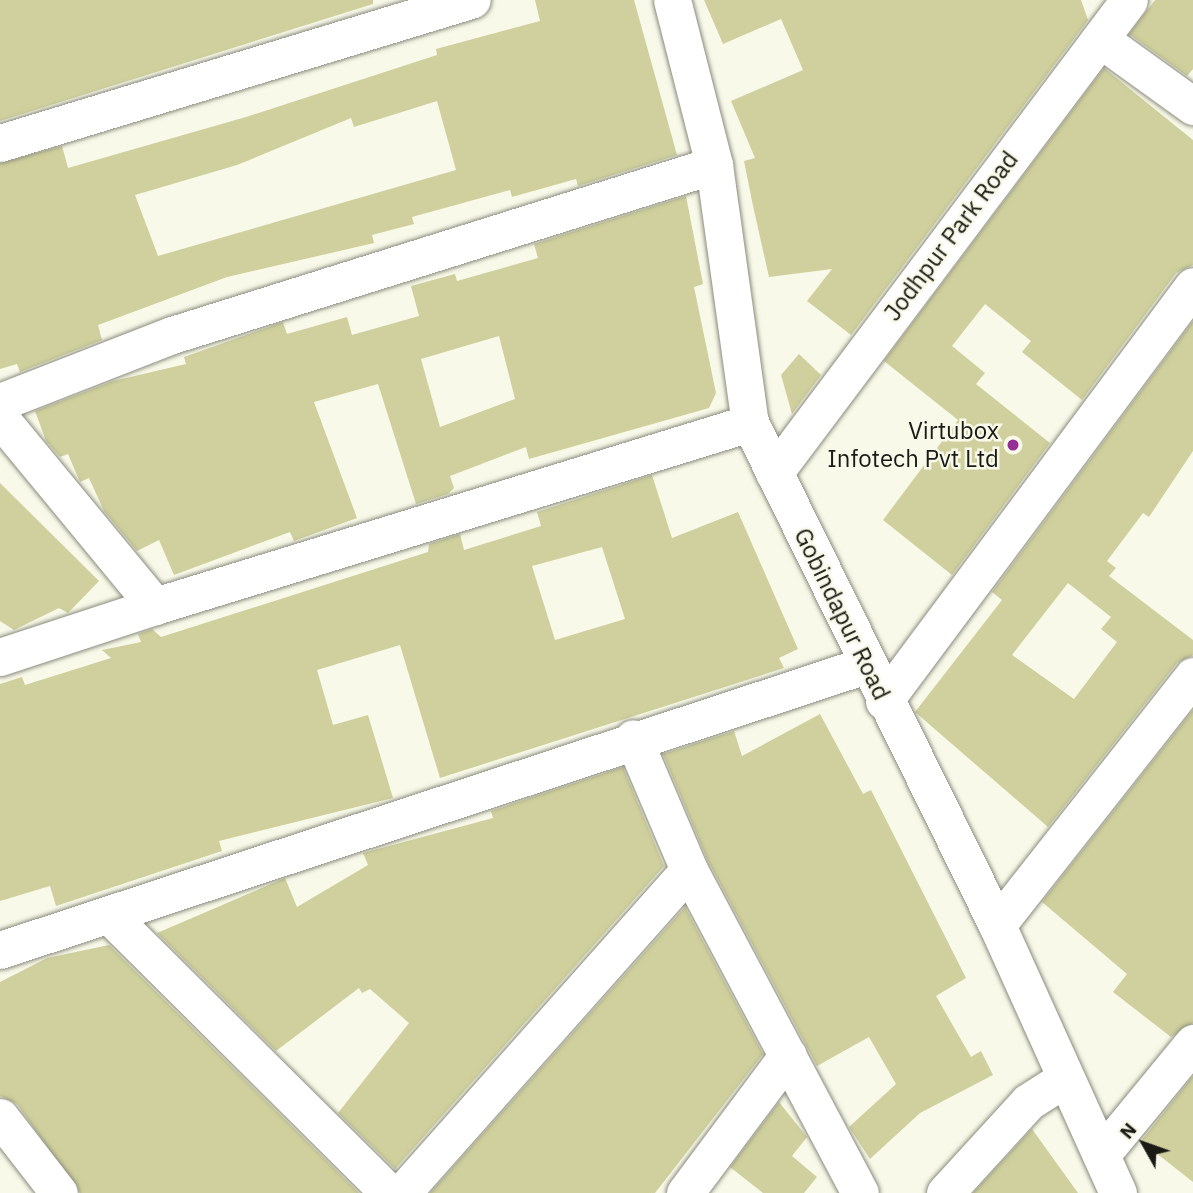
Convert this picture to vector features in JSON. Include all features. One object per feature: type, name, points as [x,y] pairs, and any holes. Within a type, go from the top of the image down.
[{"type":"street","points":[[0,143],[472,0]]},
{"type":"street","name":"Gobindapur Road","points":[[672,0],[714,165],[750,423],[866,665],[997,925],[1064,1079],[1118,1193]]},
{"type":"street","points":[[1112,15],[1193,106]]},
{"type":"street","name":"Jodhpur Park Road","points":[[774,473],[1112,15]]},
{"type":"street","points":[[0,402],[172,335],[714,165]]},
{"type":"street","points":[[884,701],[1193,286]]},
{"type":"street","points":[[0,418],[155,606]]},
{"type":"street","points":[[0,657],[155,606],[750,423]]},
{"type":"street","points":[[0,950],[110,916],[633,738],[866,665]]},
{"type":"street","points":[[997,925],[1193,676]]},
{"type":"street","points":[[633,738],[689,870],[860,1193]]},
{"type":"street","points":[[402,1193],[689,870]]},
{"type":"street","points":[[110,916],[389,1193]]},
{"type":"street","points":[[1101,1155],[1193,1043]]},
{"type":"street","points":[[685,1193],[788,1055]]},
{"type":"street","points":[[945,1193],[1028,1102],[1064,1079]]},
{"type":"street","points":[[0,1117],[59,1193]]},
{"type":"building","points":[[0,0],[373,0],[373,4],[0,121]]},
{"type":"building","points":[[535,0],[634,0],[677,155],[578,186],[576,179],[512,197],[510,190],[412,217],[414,224],[372,235],[374,243],[227,277],[98,325],[102,340],[20,372],[17,364],[0,369],[0,163],[62,146],[68,168],[246,117],[437,55],[436,49],[540,21]],"holes":[[[437,101],[456,170],[158,256],[135,195],[237,165],[351,118],[354,127]]]},
{"type":"building","points":[[704,0],[1081,0],[1088,20],[851,335],[807,301],[832,269],[769,277],[753,206],[744,161],[755,158],[731,101],[803,70],[781,19],[723,44]]},
{"type":"building","points":[[1155,0],[1193,0],[1193,69],[1187,76],[1129,34]]},
{"type":"building","points":[[1104,68],[1193,140],[1193,265],[1176,273],[1082,400],[1022,352],[1031,341],[985,304],[952,346],[985,373],[976,384],[1050,443],[952,575],[883,520],[958,420],[884,361]]},
{"type":"building","points":[[686,196],[703,284],[694,287],[716,393],[709,408],[529,459],[526,447],[450,476],[454,488],[448,494],[416,504],[378,384],[314,402],[357,518],[294,541],[290,532],[174,575],[159,540],[137,551],[104,511],[89,478],[80,482],[68,454],[60,457],[46,441],[35,411],[113,381],[186,364],[184,357],[283,322],[287,334],[347,317],[352,335],[419,316],[411,286],[455,274],[457,281],[538,258],[534,244]],"holes":[[[499,336],[515,399],[440,427],[421,359]]]},
{"type":"building","points":[[1193,321],[1193,451],[1149,517],[1143,513],[1107,561],[1116,568],[1109,576],[1193,640],[1193,655],[1177,663],[1048,827],[915,712],[1002,600],[992,592]],"holes":[[[1068,583],[1111,617],[1101,629],[1117,642],[1074,699],[1012,655]]]},
{"type":"building","points":[[799,354],[821,375],[792,414],[781,375]]},
{"type":"building","points":[[652,475],[672,538],[738,512],[798,649],[779,658],[784,668],[440,778],[400,645],[317,670],[333,725],[368,715],[393,798],[219,841],[222,851],[56,906],[50,886],[0,901],[0,684],[22,677],[25,685],[111,658],[102,650],[141,642],[138,634],[152,629],[161,637],[428,552],[429,544],[460,534],[464,550],[541,526],[537,512]],"holes":[[[602,547],[625,619],[555,640],[532,566]]]},
{"type":"building","points":[[0,483],[99,581],[68,613],[59,608],[14,630],[0,621]]},
{"type":"building","points":[[1193,710],[1193,1023],[1171,1037],[1113,992],[1127,974],[1042,902]]},
{"type":"building","points":[[820,714],[863,794],[871,790],[966,978],[936,996],[971,1057],[981,1051],[993,1075],[920,1113],[870,1159],[849,1127],[896,1084],[869,1037],[817,1066],[708,861],[663,754],[734,731],[742,756]]},
{"type":"building","points":[[623,767],[664,866],[395,1169],[338,1113],[409,1023],[370,989],[362,993],[359,988],[276,1051],[157,933],[285,878],[297,907],[368,865],[363,853],[493,818],[491,811]]},
{"type":"building","points":[[685,907],[763,1054],[655,1193],[430,1193]]},
{"type":"building","points":[[109,945],[359,1193],[80,1193],[17,1104],[0,1096],[0,982],[47,958]]},
{"type":"building","points":[[1193,1076],[1193,1182],[1141,1141]]},
{"type":"building","points":[[779,1102],[807,1137],[792,1156],[817,1177],[804,1193],[763,1193],[730,1167]]},
{"type":"building","points":[[1032,1129],[1078,1193],[973,1193]]},
{"type":"place","name":"Virtubox Infotech Pvt Ltd","points":[[1013,445]]}]
